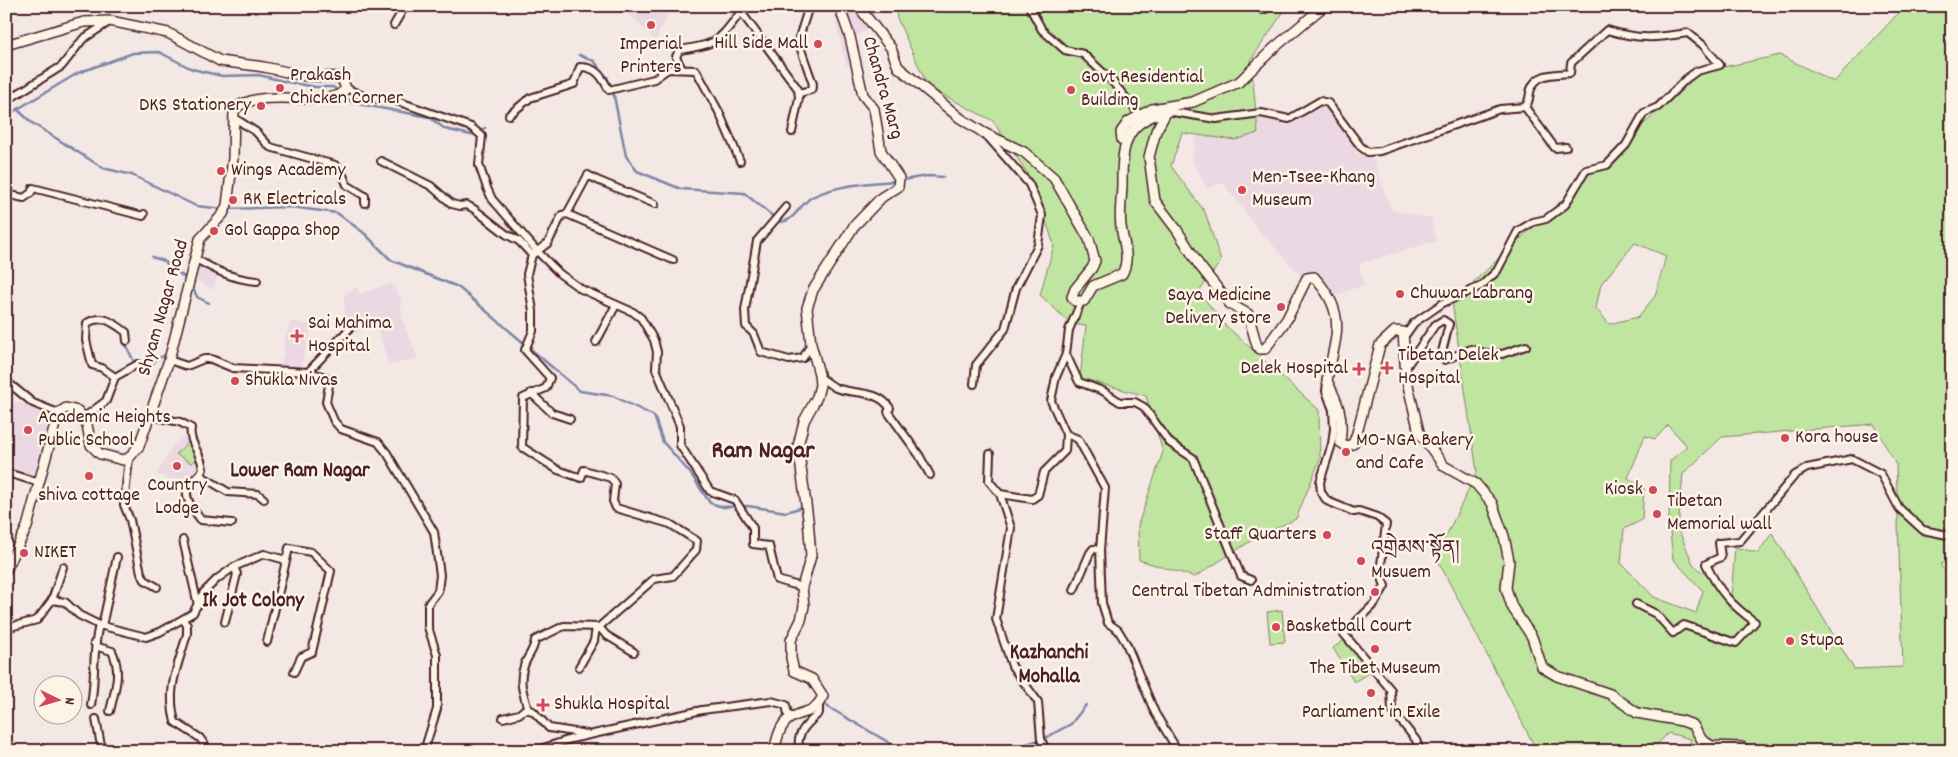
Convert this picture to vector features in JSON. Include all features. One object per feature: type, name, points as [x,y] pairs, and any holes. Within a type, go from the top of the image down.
[{"type":"street","points":[[394,25],[405,6]]},
{"type":"street","points":[[799,93],[811,90],[813,84],[798,41],[809,6]]},
{"type":"street","name":"Chandra Marg","points":[[819,704],[824,696],[812,678],[794,671],[791,658],[791,640],[801,620],[804,606],[802,587],[811,556],[798,446],[804,421],[817,398],[819,376],[811,344],[806,308],[813,290],[854,226],[898,182],[882,151],[874,109],[863,95],[850,37],[839,6]]},
{"type":"street","points":[[858,6],[866,19],[891,48],[898,67],[960,118],[984,133],[1024,152],[1054,178],[1089,239],[1094,261],[1092,268],[1075,289],[1072,297],[1075,301],[1081,302]]},
{"type":"street","points":[[1029,6],[1042,30],[1065,50],[1082,54],[1111,80],[1140,115]]},
{"type":"street","points":[[1258,6],[1263,9],[1268,6]]},
{"type":"street","points":[[1126,143],[1122,140],[1121,132],[1128,122],[1152,109],[1193,102],[1239,82],[1274,48],[1324,6]]},
{"type":"street","points":[[682,69],[676,57],[679,50],[705,46],[718,41],[741,12],[768,46],[798,90],[792,132]]},
{"type":"street","points":[[6,45],[84,22],[110,21],[168,32],[220,61],[264,66],[305,76],[341,78],[344,91]]},
{"type":"street","points":[[6,101],[62,66],[83,39],[110,21]]},
{"type":"street","points":[[1404,337],[1414,323],[1443,303],[1482,286],[1497,271],[1518,231],[1533,222],[1546,219],[1564,205],[1586,170],[1607,165],[1626,145],[1644,113],[1658,107],[1677,87],[1697,71],[1720,65],[1703,45],[1688,33],[1662,38],[1624,36],[1607,30],[1571,63],[1570,73],[1544,75],[1535,82],[1531,89],[1530,100],[1525,107]]},
{"type":"street","points":[[509,115],[530,98],[574,84],[580,67],[588,67],[599,72],[609,90],[654,79],[668,68],[696,70],[719,112],[740,161]]},
{"type":"street","points":[[365,203],[365,196],[347,185],[342,170],[335,166],[270,146],[256,132],[233,117],[234,110],[241,103],[261,98],[328,98],[344,91],[368,98],[394,100],[471,127],[482,136],[480,165],[486,188],[492,199],[534,253]]},
{"type":"street","points":[[1000,494],[1032,499],[1038,495],[1044,472],[1065,451],[1066,434],[1051,402],[1056,376],[1066,354],[1069,330],[1081,302],[1093,286],[1122,274],[1127,265],[1120,212],[1122,159],[1126,143],[1135,125],[1154,115],[1168,111],[1216,120],[1261,113],[1289,119],[1320,101],[1328,103],[1361,147],[1368,152],[1380,151],[1500,108],[1525,107]]},
{"type":"street","points":[[1525,107],[1555,148],[1566,147]]},
{"type":"street","points":[[1168,111],[1156,131],[1149,158],[1155,201],[1177,230],[1199,265],[1230,304],[1248,314],[1257,346],[1260,349],[1265,349],[1287,320],[1307,278],[1314,277],[1328,296],[1338,328],[1327,381],[1334,428],[1332,444],[1320,482],[1321,492],[1327,501],[1354,512],[1359,511],[1377,517],[1386,524],[1380,573],[1385,586],[1375,603],[1344,634],[1391,690],[1392,710],[1412,733],[1420,751]]},
{"type":"street","name":"Shyam Nagar Road","points":[[129,458],[139,446],[151,416],[169,360],[200,239],[225,210],[233,158],[233,117]]},
{"type":"street","points":[[974,384],[976,365],[1005,329],[1016,288],[1038,245],[1042,215],[1029,184],[984,133]]},
{"type":"street","points":[[381,161],[431,186],[452,204],[466,205],[474,209],[581,289],[633,312],[641,318],[654,340],[657,352],[656,369],[680,426],[680,445],[710,491],[735,500],[754,528],[753,544],[769,546],[778,580],[802,587]]},
{"type":"street","points":[[567,214],[588,175],[655,204]]},
{"type":"street","points":[[6,194],[24,198],[31,193],[33,188],[143,216],[144,214]]},
{"type":"street","points":[[786,206],[757,241],[745,310],[746,326],[754,334],[761,352],[789,360],[802,358],[811,344]]},
{"type":"street","points":[[579,667],[594,641],[597,627],[654,579],[673,576],[696,550],[698,541],[670,524],[616,508],[613,502],[615,484],[611,478],[584,470],[581,478],[558,470],[522,447],[523,398],[546,388],[550,378],[525,350],[533,331],[533,310],[527,274],[534,253],[548,243],[562,215],[567,214],[673,260]]},
{"type":"street","points":[[194,258],[223,274],[240,280],[257,281]]},
{"type":"street","points":[[596,342],[616,305]]},
{"type":"street","points":[[115,377],[102,368],[92,365],[86,340],[87,324],[96,318],[108,320],[126,332],[127,341]]},
{"type":"street","points":[[1406,367],[1435,325],[1443,320],[1449,324],[1442,346],[1441,356],[1445,360],[1470,348],[1485,353],[1502,354],[1526,346]]},
{"type":"street","points":[[308,372],[349,329]]},
{"type":"street","points":[[1327,381],[1340,407],[1343,428],[1340,442],[1346,446],[1353,444],[1380,345],[1395,331],[1403,332],[1406,377],[1419,432],[1444,466],[1476,484],[1492,502],[1504,536],[1510,561],[1506,588],[1512,607],[1532,637],[1542,668],[1557,676],[1610,694],[1637,713],[1682,720],[1693,725],[1702,740],[1712,746],[1742,747],[1746,751]]},
{"type":"street","points":[[1066,354],[1079,382],[1103,391],[1120,402],[1135,402],[1144,407],[1170,443],[1193,458],[1241,576],[1251,580]]},
{"type":"street","points":[[169,360],[187,366],[204,359],[211,359],[233,368],[308,372],[326,377],[329,386],[326,402],[334,421],[342,429],[378,442],[387,453],[434,532],[440,575],[438,591],[428,604],[428,627],[437,655],[437,709],[424,751]]},
{"type":"street","points":[[83,418],[106,401],[115,377],[138,364]]},
{"type":"street","points":[[819,376],[836,388],[872,394],[885,401],[890,408],[888,412],[919,455],[930,475]]},
{"type":"street","points":[[6,381],[33,403],[58,413]]},
{"type":"street","points":[[531,393],[552,413],[570,419]]},
{"type":"street","points":[[6,570],[27,527],[58,413],[66,408],[78,412],[83,418],[87,425],[91,445],[100,454],[123,460],[129,458],[124,505],[130,520],[141,573],[145,580],[157,587]]},
{"type":"street","points":[[151,416],[188,425],[191,428],[189,434],[202,460],[203,468],[200,475],[188,488],[186,494],[200,520],[232,523]]},
{"type":"street","points":[[1066,434],[1078,439],[1105,488],[1100,550],[1102,603],[1108,622],[1118,630],[1126,643],[1155,713],[1178,751]]},
{"type":"street","points":[[990,454],[989,481],[1000,494],[1011,528],[996,620],[1012,666],[1038,702],[1041,739],[1046,751]]},
{"type":"street","points":[[1636,604],[1656,614],[1672,633],[1684,624],[1736,643],[1755,622],[1743,614],[1716,586],[1706,564],[1721,557],[1719,543],[1740,541],[1795,475],[1807,468],[1852,459],[1866,464],[1881,474],[1899,508],[1923,530],[1952,536]]},
{"type":"street","points":[[6,475],[11,474],[40,483]]},
{"type":"street","points":[[200,475],[228,492],[258,494],[264,499]]},
{"type":"street","points":[[183,540],[198,605]]},
{"type":"street","points":[[267,642],[289,548],[311,552],[331,571],[312,652],[300,657],[294,672]]},
{"type":"street","points":[[1074,590],[1090,553],[1094,549],[1100,550]]},
{"type":"street","points":[[52,600],[65,602],[79,616],[100,625],[146,637],[160,632],[193,613],[204,592],[217,578],[234,567],[264,554],[286,560]]},
{"type":"street","points":[[91,705],[95,684],[94,643],[117,557]]},
{"type":"street","points":[[6,628],[36,620],[52,600],[63,567]]},
{"type":"street","points":[[225,622],[237,574],[234,567]]},
{"type":"street","points":[[183,620],[187,624],[187,634],[170,690],[171,708],[176,722],[200,738],[209,751]]},
{"type":"street","points":[[528,710],[521,691],[523,667],[534,650],[535,640],[564,626],[597,627],[606,635],[634,652]]},
{"type":"street","points":[[94,643],[98,647],[112,651],[117,662],[119,674],[110,710]]},
{"type":"street","points":[[534,751],[702,710],[771,701],[786,705],[789,719]]},
{"type":"street","points":[[774,751],[780,730],[789,719],[809,712],[819,704]]},
{"type":"street","points":[[800,751],[798,746],[802,729],[819,713],[819,704]]},
{"type":"street","points":[[503,718],[528,710],[532,711],[549,728],[594,735]]},
{"type":"street","points":[[96,719],[102,751]]},
{"type":"shaded area","name":"Imperial Printers","points":[[626,6],[669,6],[671,9],[655,40],[624,9]]},
{"type":"shaded area","points":[[832,6],[862,6],[874,25],[854,37],[861,61],[846,65]]},
{"type":"shaded area","points":[[1336,106],[1357,153],[1374,160],[1391,210],[1431,218],[1436,241],[1359,264],[1364,285],[1333,296],[1321,275],[1310,275],[1302,282],[1300,275],[1259,230],[1223,183],[1207,188],[1192,159],[1199,122],[1231,123],[1268,118],[1287,125],[1321,107]]},
{"type":"shaded area","points":[[197,262],[218,275],[213,290],[193,278]]},
{"type":"shaded area","points":[[391,283],[401,299],[401,316],[418,359],[389,365],[376,325],[352,334],[345,326],[344,295],[357,287],[360,294]]},
{"type":"shaded area","name":"Sai Mahima Hospital","points":[[291,321],[312,326],[300,368],[280,366],[284,351],[283,346]]},
{"type":"shaded area","name":"Academic Heights Public School","points":[[6,399],[53,412],[39,481],[6,473]]},
{"type":"shaded area","points":[[187,434],[198,459],[199,468],[198,473],[185,487],[157,474],[173,446]]},
{"type":"green space","points":[[895,6],[1290,6],[1284,11],[1251,60],[1258,133],[1235,140],[1182,133],[1171,166],[1205,212],[1221,261],[1199,292],[1225,325],[1319,410],[1320,459],[1296,519],[1257,537],[1195,577],[1139,560],[1138,525],[1163,452],[1146,396],[1080,378],[1086,326],[1071,324],[1040,295],[1054,245],[1033,182],[993,121],[928,87],[897,18]]},
{"type":"green space","points":[[1905,6],[1952,6],[1952,557],[1940,565],[1952,579],[1952,751],[1687,751],[1691,739],[1668,733],[1651,751],[1537,751],[1436,557],[1477,472],[1452,302],[1700,72],[1780,55],[1834,82]],"holes":[[[1635,243],[1666,256],[1655,296],[1638,317],[1609,324],[1596,308],[1601,284]],[[1874,424],[1896,465],[1903,667],[1854,669],[1772,533],[1758,553],[1735,547],[1731,597],[1693,564],[1678,528],[1683,474],[1722,437]],[[1668,425],[1687,446],[1670,461],[1669,523],[1673,559],[1703,591],[1696,613],[1654,597],[1621,563],[1624,529],[1642,520],[1644,488],[1628,478],[1645,436],[1655,439]]]},
{"type":"green space","points":[[189,441],[198,459],[191,463],[176,454]]},
{"type":"green space","name":"Basketball Court","points":[[1282,610],[1285,642],[1270,643],[1267,612]]},
{"type":"green space","points":[[1346,639],[1370,672],[1354,682],[1333,648]]},
{"type":"waterway","points":[[6,116],[78,73],[133,53],[159,52],[192,69],[222,76],[259,75],[316,87],[333,87],[353,103],[429,117],[445,129],[471,135],[485,128]]},
{"type":"waterway","points":[[579,55],[594,61],[607,77],[614,96],[626,156],[637,171],[681,189],[744,193],[780,222],[790,219],[812,197],[831,190],[852,185],[899,181],[925,176],[943,177]]},
{"type":"waterway","points":[[18,110],[32,123],[103,168],[132,175],[196,206],[223,209]]},
{"type":"waterway","points":[[228,209],[291,207],[337,213],[364,233],[391,260],[458,287],[580,391],[613,396],[654,416],[663,442],[691,474],[710,503],[723,507],[748,506],[786,512],[803,507]]},
{"type":"waterway","points":[[152,257],[164,261],[185,278]]},
{"type":"waterway","points":[[192,286],[197,297],[209,303]]},
{"type":"waterway","points":[[126,345],[137,368],[151,367],[155,360],[165,355]]},
{"type":"waterway","points":[[823,704],[893,745],[916,751]]},
{"type":"waterway","points":[[1045,738],[1071,724],[1086,705]]},
{"type":"waterway","points":[[1003,751],[1036,741]]},
{"type":"place","name":"Imperial Printers","points":[[651,25]]},
{"type":"place","name":"Hill Side Mall","points":[[818,44]]},
{"type":"place","name":"Prakash Chicken Corner","points":[[280,88]]},
{"type":"place","name":"Govt Residential Building","points":[[1071,90]]},
{"type":"place","name":"DKS Stationery","points":[[261,106]]},
{"type":"place","name":"Wings Academy","points":[[221,171]]},
{"type":"place","name":"Men-Tsee-Khang Museum","points":[[1242,190]]},
{"type":"place","name":"RK Electricals","points":[[233,200]]},
{"type":"place","name":"Gol Gappa Shop","points":[[214,231]]},
{"type":"place","name":"Chuwar Labrang","points":[[1400,294]]},
{"type":"place","name":"Saya Medicine Delivery store","points":[[1281,307]]},
{"type":"place","name":"Sai Mahima Hospital","points":[[297,336]]},
{"type":"place","name":"Tibetan Delek Hospital","points":[[1387,368]]},
{"type":"place","name":"Delek Hospital","points":[[1359,369]]},
{"type":"place","name":"Shukla Nivas","points":[[235,381]]},
{"type":"place","name":"Academic Heights Public School","points":[[28,430]]},
{"type":"place","name":"Kora house","points":[[1785,438]]},
{"type":"place","name":"MO-NGA Bakery and Cafe","points":[[1346,452]]},
{"type":"place","name":"Country Lodge","points":[[177,466]]},
{"type":"place","name":"shiva cottage","points":[[89,476]]},
{"type":"place","name":"Kiosk","points":[[1653,490]]},
{"type":"place","name":"Tibetan Memorial wall","points":[[1657,514]]},
{"type":"place","name":"Staff Quarters","points":[[1327,535]]},
{"type":"place","name":"NIKET","points":[[24,553]]},
{"type":"place","name":"འགྲེམས་སྟོན། Musuem","points":[[1361,561]]},
{"type":"place","name":"Central Tibetan Administration","points":[[1375,592]]},
{"type":"place","name":"Basketball Court","points":[[1276,627]]},
{"type":"place","name":"Stupa","points":[[1790,641]]},
{"type":"place","name":"The Tibet Museum","points":[[1375,649]]},
{"type":"place","name":"Parliament in Exile","points":[[1371,693]]},
{"type":"place","name":"Shukla Hospital","points":[[543,705]]},
{"type":"district","name":"Ram Nagar","points":[[763,452]]},
{"type":"district","name":"Lower Ram Nagar","points":[[300,472]]},
{"type":"district","name":"Ik Jot Colony","points":[[253,602]]},
{"type":"district","name":"Kazhanchi Mohalla","points":[[1049,666]]}]
